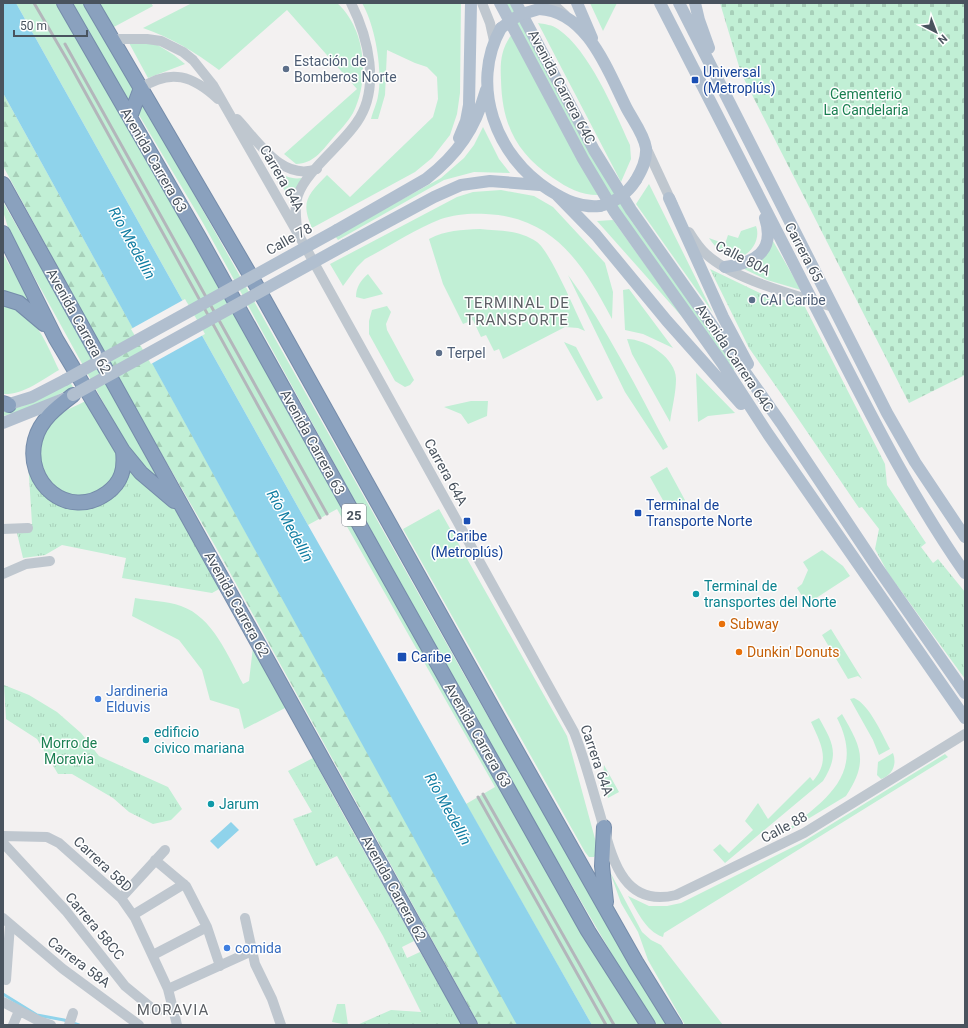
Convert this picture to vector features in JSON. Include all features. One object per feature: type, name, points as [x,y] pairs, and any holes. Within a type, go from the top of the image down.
[{"type":"highway","name":"Avenida Carrera 63","points":[[64,3],[130,117],[588,930],[648,1025]]},
{"type":"highway","name":"Avenida Carrera 63","points":[[91,3],[256,285],[608,912],[675,1025]]},
{"type":"highway","points":[[130,117],[141,88]]},
{"type":"highway","name":"Avenida Carrera 62","points":[[3,184],[470,1025]]},
{"type":"highway","points":[[3,233],[56,339],[123,451],[141,473],[181,506]]},
{"type":"highway","points":[[3,298],[19,303],[31,311],[56,339]]},
{"type":"highway","points":[[73,395],[45,419],[35,440],[33,459],[35,471],[47,488],[63,501],[70,503],[78,504],[94,501],[109,492],[118,482],[124,470],[123,451]]},
{"type":"highway","points":[[604,827],[602,866],[608,912]]},
{"type":"main road","points":[[448,160],[461,134],[467,114],[471,3]]},
{"type":"main road","name":"Avenida Carrera 64C","points":[[500,3],[601,191],[628,232],[722,363],[768,434],[965,718]]},
{"type":"main road","name":"Avenida Carrera 64C","points":[[516,3],[594,150],[652,242],[780,423],[877,567],[965,693]]},
{"type":"main road","points":[[577,3],[599,54],[644,143],[645,161],[636,180],[626,193],[616,200],[600,206],[577,205],[540,185],[513,159],[503,142],[495,125],[488,85],[490,55],[494,41],[501,28],[518,15],[540,9],[557,12],[568,18],[588,38],[599,54]]},
{"type":"main road","name":"Carrera 65","points":[[660,3],[892,454],[932,523],[965,573]]},
{"type":"main road","name":"Carrera 65","points":[[679,3],[887,413],[915,462],[965,537]]},
{"type":"main road","points":[[695,3],[699,20],[729,102]]},
{"type":"main road","name":"Calle 78","points":[[5,405],[32,397],[65,380],[337,230],[426,179],[448,160],[472,129],[477,119],[488,85]]},
{"type":"main road","points":[[3,423],[47,407],[73,395],[345,245],[434,197],[461,185],[490,181],[540,185]]},
{"type":"main road","points":[[557,195],[596,235],[667,321],[768,434]]},
{"type":"main road","points":[[725,267],[748,263],[756,258],[764,248],[768,232],[758,196]]},
{"type":"main road","points":[[669,198],[726,324],[780,423]]},
{"type":"street","points":[[297,232],[295,214],[298,195],[317,169],[358,121],[367,98],[369,72],[368,50],[364,33],[351,3]]},
{"type":"street","points":[[482,3],[490,23],[494,41]]},
{"type":"street","points":[[552,3],[568,18]]},
{"type":"street","points":[[112,39],[147,39],[160,41],[182,52],[201,68],[225,105]]},
{"type":"street","points":[[141,88],[164,76],[181,77],[197,83],[225,105],[281,166],[299,173],[317,169]]},
{"type":"street","name":"Carrera 64A","points":[[225,105],[574,732],[584,760],[614,864]]},
{"type":"street","name":"Calle 80A","points":[[644,143],[669,198],[699,247],[711,259],[767,286],[833,307]]},
{"type":"street","points":[[3,529],[28,528]]},
{"type":"street","points":[[3,574],[26,564],[50,561]]},
{"type":"street","name":"Calle 88","points":[[614,864],[627,882],[640,893],[657,898],[676,895],[784,843],[862,798],[965,734]]},
{"type":"street","name":"Carrera 58D","points":[[3,836],[47,837],[59,843],[121,898],[133,915],[168,989],[177,1025]]},
{"type":"street","name":"Carrera 58CC","points":[[3,843],[66,912],[125,986],[153,1009],[173,1010]]},
{"type":"street","points":[[121,898],[164,850]]},
{"type":"street","points":[[155,860],[184,884],[207,927],[220,966]]},
{"type":"street","points":[[133,915],[184,884]]},
{"type":"street","points":[[245,918],[255,964],[272,999],[281,1025]]},
{"type":"street","points":[[6,922],[6,980]]},
{"type":"street","name":"Carrera 58A","points":[[6,922],[63,969],[139,1025]]},
{"type":"street","points":[[153,956],[207,927]]},
{"type":"street","points":[[168,989],[252,951]]},
{"type":"street","points":[[3,1002],[39,1022],[51,1025]]},
{"type":"street","points":[[13,1025],[19,1010]]},
{"type":"green space","points":[[16,3],[59,3],[343,510],[500,785],[579,928],[641,1025],[592,1025],[466,804],[495,787],[337,509],[308,525]]},
{"type":"green space","points":[[72,3],[86,3],[133,87],[128,101]]},
{"type":"green space","points":[[98,3],[151,3],[153,6],[112,28]]},
{"type":"green space","points":[[192,3],[337,3],[347,14],[354,26],[359,40],[363,70],[362,85],[353,113],[317,156],[308,162],[296,164],[284,154],[357,89],[287,10],[219,70],[183,46],[164,36],[143,28]]},
{"type":"green space","points":[[362,3],[461,3],[460,93],[457,114],[450,135],[432,158],[415,172],[312,228],[308,219],[306,205],[311,193],[327,175],[350,197],[433,117],[438,99],[437,77],[427,67],[387,50],[385,95],[378,119],[371,119],[378,96],[379,61],[371,23]]},
{"type":"green space","points":[[506,3],[510,3],[628,216],[736,368],[732,371],[624,218],[598,176]]},
{"type":"green space","points":[[590,3],[617,3],[603,31]]},
{"type":"green space","name":"Cementerio La Candelaria","points":[[720,3],[965,3],[965,375],[909,403],[741,73]]},
{"type":"green space","points":[[538,23],[556,28],[569,39],[580,51],[600,82],[630,145],[631,159],[621,182]]},
{"type":"green space","points":[[512,34],[598,195],[585,194],[574,190],[553,178],[529,158],[514,136],[508,124],[504,110],[501,73],[503,50]]},
{"type":"green space","points":[[128,41],[156,44],[185,64],[148,78]]},
{"type":"green space","points":[[3,93],[517,1025],[479,1025],[218,551],[120,382],[3,166]]},
{"type":"green space","points":[[142,102],[462,671],[635,973],[668,1025],[657,1025],[630,985],[547,843],[351,494],[203,223],[139,115]]},
{"type":"green space","points":[[483,127],[499,159],[510,173],[474,172],[444,180],[338,240],[335,236],[441,178],[464,158],[474,145]]},
{"type":"green space","points":[[262,152],[274,168],[279,172],[290,177],[302,178],[292,203]]},
{"type":"green space","points":[[649,184],[713,313],[636,204]]},
{"type":"green space","points":[[501,190],[534,196],[553,207],[605,263],[613,292],[612,319],[590,280],[564,247],[548,234],[530,224],[510,217],[486,214],[458,215],[446,217],[431,223],[365,259],[343,286],[330,264],[457,197],[473,192]]},
{"type":"green space","points":[[3,202],[81,337],[159,481],[129,449],[9,231],[3,211]]},
{"type":"green space","points":[[613,220],[685,320],[597,221]]},
{"type":"green space","points":[[756,226],[757,238],[755,243],[748,253],[742,256],[727,256],[718,249],[709,238],[725,244],[728,235],[738,238],[741,231]]},
{"type":"green space","points":[[480,229],[517,233],[537,242],[556,269],[585,331],[578,328],[565,327],[503,359],[499,349],[494,351],[486,335],[481,337],[473,320],[463,324],[443,284],[429,239],[448,232]]},
{"type":"green space","points":[[773,241],[801,290],[767,280],[744,269],[754,264],[761,258]]},
{"type":"green space","points":[[3,254],[32,303],[13,294],[3,293]]},
{"type":"green space","points":[[710,269],[764,295],[804,305],[885,464],[887,485],[926,543],[921,547],[933,563],[938,559],[965,592],[965,679],[888,573],[875,549],[879,529],[862,507],[859,508],[749,348]]},
{"type":"green space","points":[[368,274],[383,294],[364,299],[356,297],[359,284]]},
{"type":"green space","points":[[568,275],[609,337],[633,381],[668,447],[663,450],[625,392]]},
{"type":"green space","points":[[629,289],[673,348],[643,334],[625,330],[623,290]]},
{"type":"green space","points":[[3,303],[14,307],[23,313],[38,329],[59,370],[25,389],[10,394],[3,394]]},
{"type":"green space","points":[[387,306],[391,312],[386,324],[387,330],[414,380],[410,385],[405,387],[395,381],[369,334],[369,321],[372,310]]},
{"type":"green space","points":[[627,339],[643,342],[659,351],[666,357],[675,371],[675,395],[670,422],[632,354]]},
{"type":"green space","points":[[564,342],[576,347],[603,398],[597,401]]},
{"type":"green space","points":[[696,373],[735,413],[708,416],[698,422]]},
{"type":"green space","points":[[70,382],[73,387],[30,409],[3,416],[3,411],[23,406]]},
{"type":"green space","points":[[87,400],[120,454],[112,485],[76,500],[52,485],[46,478],[42,470],[39,451],[44,433],[55,418]]},
{"type":"green space","points":[[471,401],[488,401],[487,416],[468,424],[461,414],[444,407]]},
{"type":"green space","points":[[28,460],[37,483],[82,507],[129,470],[173,504],[221,588],[212,593],[122,578],[126,558],[62,545],[45,555],[23,558],[15,525],[32,524]]},
{"type":"green space","points":[[667,467],[686,502],[669,511],[650,477]]},
{"type":"green space","points":[[439,509],[567,736],[597,846],[598,853],[594,857],[589,857],[585,852],[403,529]]},
{"type":"green space","points":[[822,550],[843,566],[850,576],[807,604],[797,588],[802,584],[808,570],[803,562]]},
{"type":"green space","points":[[135,598],[170,603],[192,611],[211,628],[225,650],[243,684],[249,681],[253,647],[287,707],[244,729],[239,709],[210,700],[202,670],[179,640],[132,616]]},
{"type":"green space","points":[[831,629],[862,679],[858,676],[848,679],[822,635]]},
{"type":"green space","name":"Morro de Moravia","points":[[4,685],[29,695],[57,712],[81,733],[99,756],[168,787],[182,809],[171,820],[153,824],[129,812],[113,798],[72,774],[58,774],[37,739],[6,719]]},
{"type":"green space","points":[[854,698],[860,701],[870,713],[890,749],[879,755],[873,740],[850,699]]},
{"type":"green space","points":[[842,714],[854,736],[860,754],[858,773],[853,784],[846,796],[778,837],[823,801],[834,788],[843,773],[847,757],[845,739],[837,718]]},
{"type":"green space","points":[[819,718],[828,735],[833,749],[832,763],[823,781],[725,863],[713,850],[720,844],[729,853],[753,830],[745,821],[758,803],[768,819],[810,777],[813,781],[822,766],[823,759],[821,745],[811,722]]},
{"type":"green space","points":[[893,753],[893,769],[888,775],[881,779],[877,775],[878,762]]},
{"type":"green space","points":[[945,754],[948,757],[664,933],[663,937],[651,930],[646,925],[628,896],[649,906],[667,906],[681,903],[801,843]]},
{"type":"green space","points":[[313,758],[414,941],[402,947],[407,958],[420,952],[461,1023],[457,1025],[357,1025],[391,1010],[421,1012],[383,936],[337,856],[316,866],[293,819],[312,812],[288,771]]},
{"type":"green space","points":[[604,765],[619,792],[608,798],[603,777]]},
{"type":"green space","points":[[610,872],[642,932],[651,940],[661,945],[723,1025],[685,1025],[648,960],[638,932],[621,903]]},
{"type":"green space","points":[[337,1004],[345,1004],[348,1025],[332,1022]]},
{"type":"water","name":"Río Medellín","points":[[3,3],[16,3],[308,525],[592,1025],[517,1025],[3,93]]},
{"type":"water","points":[[231,822],[239,830],[218,849],[210,841]]},
{"type":"pier","points":[[185,299],[205,334],[151,364],[131,329]]},
{"type":"waterway","points":[[3,994],[37,1015],[64,1020],[79,1025]]},
{"type":"railway","points":[[34,3],[69,63],[320,518]]},
{"type":"railway","points":[[65,44],[327,514]]},
{"type":"railway","points":[[483,794],[614,1025]]},
{"type":"railway","points":[[478,797],[606,1025]]},
{"type":"place","name":"Estación de Bomberos Norte","points":[[286,69]]},
{"type":"place","name":"Universal (Metroplús)","points":[[695,80]]},
{"type":"place","name":"CAI Caribe","points":[[752,300]]},
{"type":"place","name":"Terpel","points":[[439,353]]},
{"type":"place","name":"Terminal de Transporte Norte","points":[[638,513]]},
{"type":"place","name":"Caribe (Metroplús)","points":[[467,521]]},
{"type":"place","name":"Terminal de transportes del Norte","points":[[696,594]]},
{"type":"place","name":"Subway","points":[[722,624]]},
{"type":"place","name":"Dunkin' Donuts","points":[[739,652]]},
{"type":"place","name":"Caribe","points":[[402,657]]},
{"type":"place","name":"Jardineria Elduvis","points":[[98,699]]},
{"type":"place","name":"edificio civico mariana","points":[[146,740]]},
{"type":"place","name":"Jarum","points":[[211,804]]},
{"type":"place","name":"comida","points":[[227,948]]},
{"type":"district","name":"TERMINAL DE TRANSPORTE","points":[[517,312]]},
{"type":"district","name":"MORAVIA","points":[[173,1010]]}]
